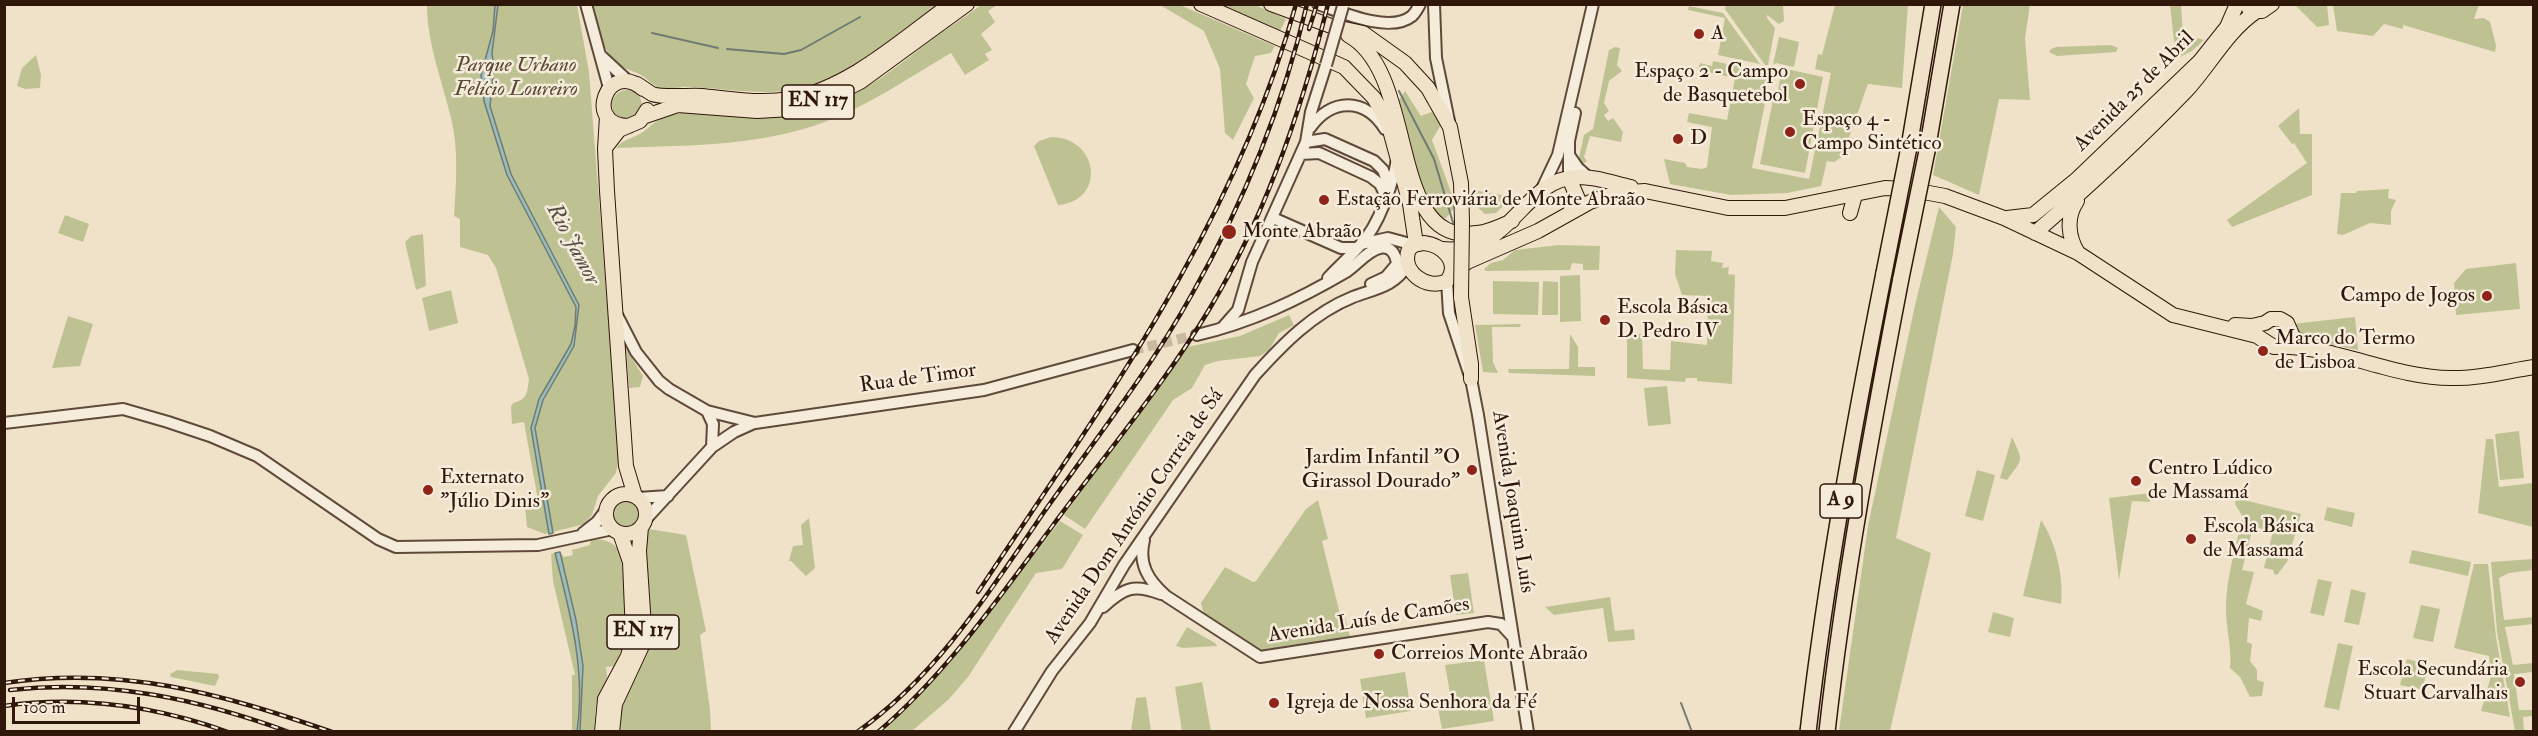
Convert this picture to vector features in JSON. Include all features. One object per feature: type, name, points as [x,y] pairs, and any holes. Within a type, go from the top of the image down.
[{"type":"highway","name":"A 9","points":[[1808,732],[1820,631],[1849,452],[1909,147],[1933,4]]},
{"type":"highway","name":"A 9","points":[[1827,732],[1838,634],[1866,455],[1927,151],[1952,4]]},
{"type":"main road","name":"EN 117","points":[[633,82],[654,95],[687,94],[763,100],[789,99],[815,92],[838,82],[876,59],[951,4]]},
{"type":"main road","name":"EN 117","points":[[605,149],[619,130],[643,117],[678,105],[757,111],[791,109],[822,101],[860,82],[967,4]]},
{"type":"main road","points":[[1201,4],[1344,67],[1374,98],[1388,123],[1414,225],[1415,244],[1407,255],[1407,265],[1413,274],[1424,281],[1439,284],[1467,262],[1538,231],[1602,196],[1645,191]]},
{"type":"main road","points":[[1271,4],[1331,26],[1357,39],[1374,57],[1399,121],[1413,183],[1429,218],[1442,229],[1475,234],[1512,221]]},
{"type":"main road","name":"Avenida 25 de Abril","points":[[2035,232],[2038,220],[2052,202],[2200,61],[2227,27],[2237,4]]},
{"type":"main road","points":[[2242,4],[2257,11]]},
{"type":"main road","name":"Avenida 25 de Abril","points":[[2035,232],[2090,185],[2187,90],[2242,23],[2257,11],[2272,4]]},
{"type":"main road","points":[[1331,26],[1362,33],[1405,63],[1428,88],[1450,127],[1461,183],[1461,297],[1471,364],[1471,379]]},
{"type":"main road","points":[[609,88],[621,81],[633,82],[647,95],[648,103],[643,117]]},
{"type":"main road","name":"EN 117","points":[[609,88],[603,102],[607,116],[605,149],[626,466],[637,497],[645,508],[639,550],[644,627],[641,648],[615,704],[612,732]]},
{"type":"main road","points":[[607,116],[617,124],[629,126]]},
{"type":"main road","points":[[1569,178],[1578,199],[1570,212]]},
{"type":"main road","points":[[1415,244],[1430,244],[1442,249],[1466,249],[1481,243],[1494,236],[1512,221],[1541,191],[1569,178],[1589,178],[1728,208],[1785,208],[1885,189],[1907,189],[1945,196],[2004,218],[2078,253],[2173,315],[2263,340],[2274,347],[2326,352],[2416,373],[2451,378],[2534,367]]},
{"type":"main road","name":"Avenida 25 de Abril","points":[[2078,253],[2072,243],[2070,218],[2073,207],[2090,185]]},
{"type":"main road","points":[[1850,213],[1855,195]]},
{"type":"main road","name":"Avenida 25 de Abril","points":[[2004,218],[2026,218],[2052,202]]},
{"type":"main road","points":[[1442,249],[1451,261],[1449,278]]},
{"type":"main road","points":[[2206,323],[2246,326],[2265,323],[2271,319],[2280,319],[2287,323],[2298,341],[2326,352]]},
{"type":"main road","points":[[2263,340],[2261,333],[2265,323]]},
{"type":"main road","points":[[2282,346],[2289,339],[2290,330]]},
{"type":"main road","name":"EN 117","points":[[602,732],[605,699],[628,656],[633,635],[630,562],[616,531],[606,517],[609,504],[626,466]]},
{"type":"main road","points":[[609,504],[623,494],[637,497]]},
{"type":"main road","points":[[616,531],[631,533],[643,524]]},
{"type":"street","points":[[586,4],[609,88]]},
{"type":"street","points":[[1318,4],[1386,24],[1400,22],[1412,16],[1420,4]]},
{"type":"street","points":[[1375,21],[1402,17],[1414,4]]},
{"type":"street","points":[[1434,4],[1436,58],[1450,127]]},
{"type":"street","points":[[1221,329],[1238,310],[1252,262],[1301,154],[1311,112],[1344,5]]},
{"type":"street","points":[[1569,178],[1572,129],[1594,6]]},
{"type":"street","points":[[1541,191],[1558,154],[1594,6]]},
{"type":"street","points":[[598,54],[633,82]]},
{"type":"street","points":[[1307,136],[1326,111],[1342,105],[1356,106],[1380,120],[1393,143]]},
{"type":"street","points":[[1307,136],[1325,139],[1374,161],[1383,170],[1388,192]]},
{"type":"street","points":[[1301,154],[1319,153],[1371,177],[1388,192]]},
{"type":"street","points":[[1569,155],[1589,178]]},
{"type":"street","points":[[1322,284],[1359,246],[1388,192],[1397,158]]},
{"type":"street","points":[[1273,218],[1341,248],[1388,238],[1415,244]]},
{"type":"street","points":[[1197,335],[1266,314],[1348,270],[1374,250],[1385,247],[1391,249],[1397,264],[1392,271],[1351,298]]},
{"type":"street","points":[[1351,298],[1395,281],[1407,265]]},
{"type":"street","name":"Avenida Joaquim Luís","points":[[1449,278],[1449,313],[1471,379],[1507,602],[1513,624],[1512,636],[1528,732]]},
{"type":"street","name":"Avenida Dom António Correia de Sá","points":[[1014,732],[1052,671],[1090,623],[1146,533],[1255,375],[1320,314],[1351,298]]},
{"type":"street","name":"Rua de Timor","points":[[616,313],[632,346],[659,381],[681,398],[707,411],[754,423],[984,390],[1133,350]]},
{"type":"street","points":[[4,423],[130,410],[210,436],[257,456],[388,545],[403,548],[545,543],[581,534],[616,531]]},
{"type":"street","points":[[707,411],[713,424],[712,447]]},
{"type":"street","points":[[643,524],[712,447],[734,432],[754,423]]},
{"type":"street","points":[[637,497],[668,496]]},
{"type":"street","points":[[581,534],[597,522],[609,504]]},
{"type":"street","name":"Avenida Luís de Camões","points":[[1146,533],[1142,564],[1150,579],[1166,596],[1260,657],[1488,622],[1501,624],[1512,636]]},
{"type":"street","name":"Avenida Luís de Camões","points":[[1090,623],[1113,598],[1131,588],[1140,587],[1166,596]]},
{"type":"street","name":"Avenida Luís de Camões","points":[[1488,622],[1500,616],[1507,602]]},
{"type":"green space","name":"Parque Urbano Felício Loureiro","points":[[427,5],[577,5],[589,72],[619,456],[616,473],[598,496],[592,515],[584,524],[545,534],[527,527],[525,507],[539,506],[524,422],[512,424],[511,407],[513,403],[522,400],[526,395],[529,379],[496,268],[488,255],[460,247],[460,219],[454,216],[456,167],[454,130],[432,48]]},
{"type":"green space","points":[[592,5],[938,5],[870,56],[840,74],[808,87],[758,92],[690,87],[659,88],[641,75],[623,67],[608,53],[598,30]]},
{"type":"green space","points":[[981,5],[997,5],[988,11],[995,22],[981,34],[992,50],[985,54],[989,60],[965,75],[951,53],[897,86],[842,115],[787,133],[759,139],[702,145],[616,148],[659,120],[678,114],[691,112],[775,117],[799,114],[839,101],[875,82]]},
{"type":"green space","points":[[1160,5],[1180,5],[1275,46],[1271,53],[1255,56],[1246,84],[1254,98],[1233,140],[1225,133],[1220,69],[1204,31]]},
{"type":"green space","points":[[1216,5],[1255,5],[1286,19],[1280,31]]},
{"type":"green space","points":[[1726,5],[1783,5],[1784,21],[1779,24],[1767,15],[1775,28],[1768,65],[1765,65],[1725,9]]},
{"type":"green space","points":[[1835,5],[1908,5],[1902,88],[1868,84],[1842,157],[1834,162],[1827,161],[1821,186],[1787,193],[1731,195],[1670,184],[1664,159],[1685,163],[1687,167],[1702,169],[1707,167],[1712,127],[1687,122],[1689,113],[1727,120],[1735,78],[1698,70],[1700,63],[1712,66],[1713,61],[1771,73],[1752,168],[1809,179],[1831,73],[1815,69],[1818,54],[1822,55]]},
{"type":"green space","points":[[1963,5],[2030,5],[2025,38],[2030,100],[1999,99],[1979,195],[1933,175]]},
{"type":"green space","points":[[2170,5],[2181,5],[2183,34],[2204,40],[2192,51],[2176,59]]},
{"type":"green space","points":[[2295,5],[2327,5],[2329,25],[2317,27]]},
{"type":"green space","points":[[2333,5],[2479,5],[2474,19],[2484,18],[2490,22],[2496,45],[2495,52],[2403,25],[2403,29],[2384,24],[2373,36],[2337,31]]},
{"type":"green space","points":[[1689,6],[1723,13],[1760,64],[1718,55],[1725,18],[1688,10]]},
{"type":"green space","points":[[1779,37],[1799,42],[1794,67],[1776,63],[1773,65]]},
{"type":"green space","points":[[2111,45],[2118,48],[2116,52],[2057,56],[2049,52],[2056,47]]},
{"type":"green space","points":[[1615,47],[1620,48],[1617,65],[1622,71],[1609,81],[1604,103],[1609,111],[1604,115],[1608,121],[1613,118],[1623,132],[1621,142],[1590,136],[1584,157],[1587,161],[1583,164],[1579,158],[1584,135],[1593,129],[1609,50]]},
{"type":"green space","points":[[36,55],[41,75],[40,88],[25,89],[17,86],[22,68]]},
{"type":"green space","name":"Espaço 4 - Campo Sintético","points":[[1782,68],[1823,77],[1805,173],[1760,164],[1775,90],[1778,90]]},
{"type":"green space","points":[[627,90],[633,91],[641,99],[641,111],[633,119],[627,120],[621,119],[613,111],[612,105],[613,99],[621,91]]},
{"type":"green space","points":[[1405,91],[1421,116],[1432,112],[1442,123],[1432,140],[1456,206],[1446,218],[1437,215],[1431,208],[1413,163],[1397,103]]},
{"type":"green space","points":[[2299,108],[2300,134],[2312,134],[2312,195],[2232,227],[2227,220],[2307,163],[2294,143],[2292,144],[2278,126]]},
{"type":"green space","points":[[1051,137],[1067,140],[1079,147],[1087,157],[1091,169],[1090,182],[1084,193],[1074,201],[1058,205],[1034,146],[1039,141]]},
{"type":"green space","points":[[2389,189],[2388,198],[2396,200],[2391,211],[2391,225],[2370,223],[2343,235],[2337,234],[2341,193]]},
{"type":"green space","points":[[1473,190],[1512,197],[1496,213],[1485,214],[1476,206]]},
{"type":"green space","points":[[1939,207],[1956,227],[1953,254],[1896,538],[1931,553],[1890,731],[1839,731],[1868,526],[1915,305]]},
{"type":"green space","points":[[65,215],[89,224],[83,242],[58,233]]},
{"type":"green space","points":[[423,234],[426,286],[416,290],[405,242],[411,236]]},
{"type":"green space","points":[[1559,245],[1600,246],[1599,270],[1583,270],[1583,264],[1572,263],[1570,270],[1486,271],[1484,269],[1491,263],[1503,260],[1515,250]]},
{"type":"green space","points":[[1676,250],[1712,251],[1711,261],[1723,263],[1722,268],[1729,267],[1728,274],[1735,275],[1732,384],[1697,381],[1697,378],[1686,378],[1685,382],[1627,378],[1627,334],[1642,334],[1643,369],[1670,370],[1671,341],[1707,345],[1708,296],[1682,295],[1675,274]]},
{"type":"green space","name":"Campo de Jogos","points":[[2516,263],[2520,309],[2456,315],[2454,283],[2466,269]]},
{"type":"green space","points":[[1580,275],[1581,321],[1560,322],[1560,276]]},
{"type":"green space","points":[[1493,281],[1539,282],[1538,315],[1493,314]]},
{"type":"green space","points":[[1543,281],[1558,282],[1558,315],[1542,315]]},
{"type":"green space","points":[[451,290],[458,323],[429,331],[422,298]]},
{"type":"green space","points":[[1289,315],[1294,325],[1279,333],[1269,350],[1260,356],[1218,361],[1205,365],[1192,388],[1173,400],[1085,529],[1064,515],[1187,347],[1240,336]]},
{"type":"green space","points":[[68,316],[93,324],[80,366],[52,368]]},
{"type":"green space","points":[[2355,317],[2358,350],[2303,339],[2292,324]]},
{"type":"green space","points":[[1521,324],[1520,327],[1492,327],[1493,362],[1498,373],[1483,372],[1475,325]]},
{"type":"green space","points":[[1570,334],[1578,347],[1578,367],[1595,367],[1595,376],[1509,373],[1508,369],[1569,369]]},
{"type":"green space","points":[[626,349],[643,376],[640,387],[629,388]]},
{"type":"green space","points":[[1667,386],[1671,424],[1648,426],[1644,388]]},
{"type":"green space","points":[[2519,431],[2524,478],[2500,480],[2495,434]]},
{"type":"green space","points":[[2012,437],[2020,460],[2007,480],[2000,478]]},
{"type":"green space","points":[[2486,439],[2493,439],[2499,487],[2533,483],[2533,527],[2478,513]]},
{"type":"green space","points":[[1977,470],[1995,475],[1983,521],[1965,516]]},
{"type":"green space","points":[[2238,491],[2244,493],[2244,500],[2301,514],[2287,562],[2277,575],[2273,570],[2264,568],[2273,531],[2253,527],[2242,570],[2254,572],[2246,604],[2263,611],[2261,621],[2249,618],[2247,642],[2252,644],[2250,661],[2257,670],[2257,680],[2264,682],[2262,696],[2250,697],[2240,677],[2230,668],[2226,597],[2243,517],[2235,504]]},
{"type":"green space","points":[[2150,493],[2150,502],[2132,501],[2119,580],[2109,498]]},
{"type":"green space","points":[[625,500],[635,504],[639,514],[635,524],[625,528],[615,524],[611,514],[615,504]]},
{"type":"green space","points":[[1318,500],[1328,539],[1322,541],[1341,618],[1345,617],[1351,640],[1261,651],[1204,615],[1201,603],[1225,567],[1253,582],[1256,581],[1306,509]]},
{"type":"green space","points":[[2327,507],[2355,513],[2352,527],[2324,520]]},
{"type":"green space","points":[[809,518],[815,568],[806,576],[789,561],[793,546],[803,545],[801,525]]},
{"type":"green space","points":[[2041,520],[2058,560],[2061,604],[2023,596]]},
{"type":"green space","points":[[1060,521],[1083,535],[1062,569],[1036,573],[968,677],[948,700],[912,731],[884,731],[949,664]]},
{"type":"green space","points":[[649,529],[686,535],[706,631],[700,635],[711,731],[618,732],[644,543]]},
{"type":"green space","points":[[591,539],[610,542],[622,557],[625,641],[615,666],[606,667],[607,678],[596,705],[594,731],[572,731],[572,675],[575,675],[553,581],[551,554],[560,552],[564,557],[573,555],[572,550],[590,545]]},
{"type":"green space","points":[[2412,550],[2471,562],[2468,576],[2409,563]]},
{"type":"green space","points":[[2533,559],[2533,570],[2509,573],[2499,578],[2504,620],[2533,617],[2533,624],[2505,627],[2513,665],[2533,663],[2533,672],[2514,674],[2519,710],[2534,710],[2533,716],[2523,717],[2524,731],[2515,731],[2497,632],[2491,562]]},
{"type":"green space","points":[[2474,564],[2488,564],[2496,637],[2510,717],[2481,711],[2491,676],[2489,656],[2454,648]]},
{"type":"green space","points":[[1468,573],[1474,613],[1456,615],[1450,575]]},
{"type":"green space","points":[[2318,579],[2332,582],[2324,616],[2310,613]]},
{"type":"green space","points":[[2351,589],[2366,593],[2359,625],[2344,622]]},
{"type":"green space","points":[[1610,597],[1615,631],[1634,629],[1635,640],[1608,642],[1603,608],[1554,615],[1545,607]]},
{"type":"green space","points":[[2421,605],[2440,609],[2433,642],[2413,638]]},
{"type":"green space","points":[[1993,612],[2014,618],[2010,637],[1988,632]]},
{"type":"green space","points":[[1187,627],[1217,646],[1183,648],[1176,646]]},
{"type":"green space","points":[[2338,643],[2353,646],[2339,710],[2324,707]]},
{"type":"green space","points":[[2407,659],[2429,665],[2422,690],[2400,685]]},
{"type":"green space","points":[[1484,660],[1494,721],[1442,729],[1438,708],[1452,705],[1445,665]]},
{"type":"green space","points":[[177,670],[218,674],[219,677],[215,686],[171,677],[170,674]]},
{"type":"green space","points":[[1405,672],[1411,711],[1366,718],[1360,679]]},
{"type":"green space","points":[[1202,682],[1211,731],[1182,731],[1175,687]]},
{"type":"green space","points":[[1146,697],[1151,731],[1131,731],[1136,698]]},
{"type":"water","points":[[495,5],[498,5],[492,53],[494,68],[490,106],[511,174],[579,305],[574,346],[543,400],[535,428],[553,533],[549,534],[531,428],[539,399],[571,344],[576,307],[507,175],[484,101],[481,75],[493,31]]},
{"type":"water","points":[[560,552],[576,620],[583,666],[580,731],[577,731],[578,663],[571,619],[555,553]]},
{"type":"waterway","points":[[727,49],[784,54],[801,50],[860,17]]},
{"type":"waterway","points":[[652,33],[718,48]]},
{"type":"waterway","points":[[1399,91],[1434,159],[1454,226]]},
{"type":"waterway","points":[[1681,703],[1692,732]]},
{"type":"tunnel","points":[[1133,350],[1197,335]]},
{"type":"railway","points":[[978,592],[1117,382],[1202,238],[1238,163],[1270,85],[1296,4]]},
{"type":"railway","points":[[857,732],[886,710],[912,685],[960,631],[1121,405],[1176,322],[1211,260],[1260,154],[1286,80],[1307,4]]},
{"type":"railway","points":[[1309,29],[1317,4]]},
{"type":"railway","points":[[878,732],[926,686],[970,635],[1173,365],[1210,308],[1230,273],[1265,199],[1294,122],[1328,4]]},
{"type":"railway","points":[[4,683],[47,678],[90,678],[171,686],[251,706],[332,732]]},
{"type":"railway","points":[[10,690],[81,687],[152,694],[221,710],[289,732]]},
{"type":"railway","points":[[4,706],[61,702],[118,705],[173,715],[228,732]]},
{"type":"place","name":"A","points":[[1699,34]]},
{"type":"place","name":"Espaço 2 - Campo de Basquetebol","points":[[1800,84]]},
{"type":"place","name":"Espaço 4 - Campo Sintético","points":[[1790,132]]},
{"type":"place","name":"D","points":[[1678,139]]},
{"type":"place","name":"Estação Ferroviária de Monte Abraão","points":[[1324,200]]},
{"type":"place","name":"Monte Abraão","points":[[1229,232]]},
{"type":"place","name":"Campo de Jogos","points":[[2487,296]]},
{"type":"place","name":"Escola Básica D. Pedro IV","points":[[1605,320]]},
{"type":"place","name":"Marco do Termo de Lisboa","points":[[2263,351]]},
{"type":"place","name":"Jardim Infantil \"O Girassol Dourado\"","points":[[1472,470]]},
{"type":"place","name":"Centro Lúdico de Massamá","points":[[2136,481]]},
{"type":"place","name":"Externato \"Júlio Dinis\"","points":[[428,490]]},
{"type":"place","name":"Escola Básica de Massamá","points":[[2191,539]]},
{"type":"place","name":"Correios Monte Abraão","points":[[1379,654]]},
{"type":"place","name":"Escola Secundária Stuart Carvalhais","points":[[2520,682]]},
{"type":"place","name":"Igreja de Nossa Senhora da Fé","points":[[1274,703]]},
{"type":"water label","name":"Rio Jamor","points":[[572,245]]}]
